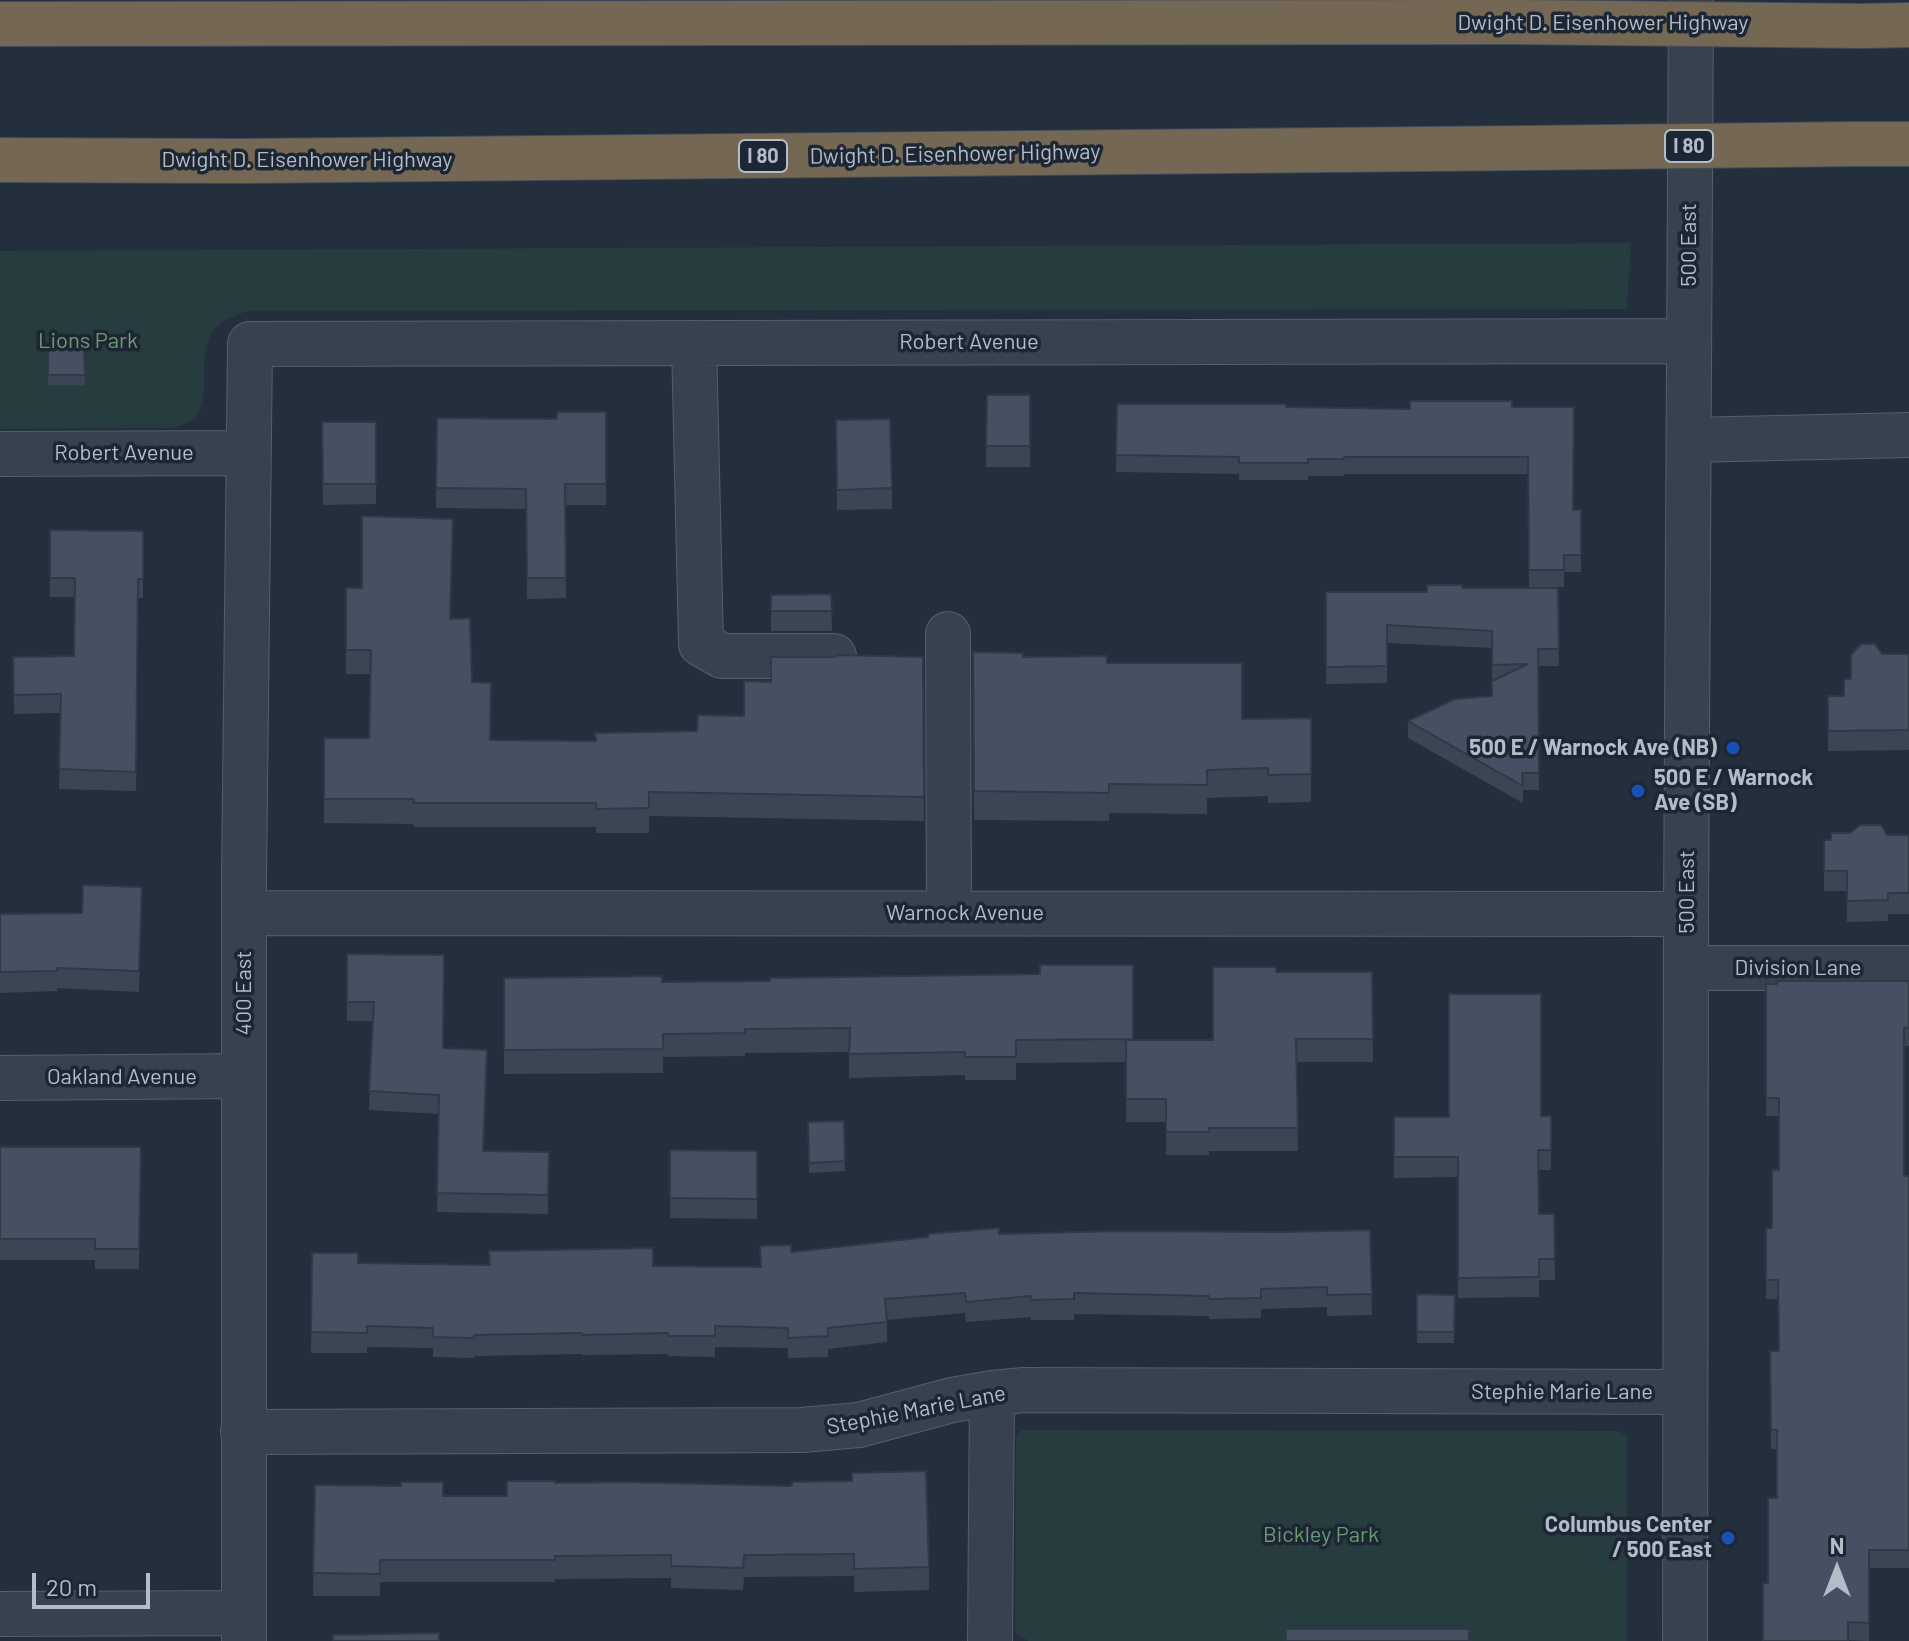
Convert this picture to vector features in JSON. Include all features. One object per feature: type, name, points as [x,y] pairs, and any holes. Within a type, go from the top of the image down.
[{"type":"highway","name":"Dwight D. Eisenhower Highway","points":[[0,24],[1517,22],[1909,25]]},
{"type":"highway","name":"Dwight D. Eisenhower Highway","points":[[0,160],[244,161],[1909,144]]},
{"type":"street","name":"500 East","points":[[1685,1641],[1691,0]]},
{"type":"street","name":"Robert Avenue","points":[[250,344],[1688,341]]},
{"type":"street","points":[[694,343],[701,644],[722,656],[834,656]]},
{"type":"street","name":"400 East","points":[[244,1627],[244,913],[250,344]]},
{"type":"street","points":[[1689,440],[1909,435]]},
{"type":"street","name":"Robert Avenue","points":[[0,454],[248,453]]},
{"type":"street","points":[[948,634],[949,913]]},
{"type":"street","name":"Warnock Avenue","points":[[244,913],[1686,914]]},
{"type":"street","name":"Division Lane","points":[[1686,968],[1909,968]]},
{"type":"street","name":"Oakland Avenue","points":[[0,1078],[244,1076]]},
{"type":"street","name":"Stephie Marie Lane","points":[[243,1432],[802,1430],[859,1425],[952,1400],[1024,1390],[1685,1392]]},
{"type":"street","points":[[990,1641],[992,1393]]},
{"type":"street","points":[[0,1614],[244,1627]]},
{"type":"green space","name":"Lions Park","points":[[1631,243],[1627,309],[247,311],[225,320],[214,330],[207,343],[203,402],[197,414],[187,423],[169,428],[0,429],[0,251]]},
{"type":"green space","name":"Bickley Park","points":[[1022,1430],[1619,1431],[1627,1436],[1627,1641],[1029,1641],[1015,1633],[1016,1436]]},
{"type":"building","points":[[48,342],[84,342],[85,375],[48,375]]},
{"type":"building","points":[[987,395],[1030,395],[1030,446],[986,446]]},
{"type":"building","points":[[1410,401],[1512,401],[1512,407],[1574,407],[1573,510],[1581,510],[1581,555],[1564,555],[1564,570],[1529,570],[1528,457],[1344,457],[1308,459],[1308,463],[1239,463],[1239,457],[1116,455],[1117,404],[1286,404],[1286,407],[1410,409]]},
{"type":"building","points":[[557,412],[606,412],[606,484],[565,484],[566,578],[527,578],[526,489],[436,488],[437,418],[557,419]]},
{"type":"building","points":[[890,419],[892,488],[837,490],[836,420]]},
{"type":"building","points":[[322,422],[376,422],[376,484],[323,484]]},
{"type":"building","points":[[362,516],[453,519],[450,619],[470,618],[472,682],[491,683],[490,740],[596,741],[595,733],[697,731],[698,715],[744,716],[744,681],[771,682],[771,657],[923,657],[924,797],[649,792],[649,808],[596,809],[596,803],[414,803],[414,799],[324,799],[324,738],[369,738],[371,650],[346,650],[346,588],[362,588]]},
{"type":"building","points":[[50,530],[143,531],[143,579],[138,579],[136,772],[59,769],[61,694],[14,695],[13,657],[74,656],[75,578],[50,578]]},
{"type":"building","points":[[1427,585],[1558,588],[1559,649],[1538,649],[1539,773],[1522,773],[1523,786],[1408,721],[1455,699],[1492,696],[1492,681],[1528,664],[1492,665],[1492,631],[1387,625],[1387,666],[1326,667],[1326,592],[1427,592]]},
{"type":"building","points":[[831,594],[832,611],[771,611],[771,595]]},
{"type":"building","points":[[1861,644],[1875,644],[1882,654],[1909,654],[1909,730],[1828,731],[1828,696],[1844,696],[1844,679],[1851,679],[1851,655]]},
{"type":"building","points":[[973,652],[1023,653],[1023,657],[1107,656],[1107,663],[1242,663],[1242,719],[1311,718],[1311,774],[1268,775],[1268,768],[1207,770],[1207,785],[1109,784],[1109,793],[974,791]]},
{"type":"building","points":[[1860,825],[1881,825],[1887,835],[1909,835],[1909,893],[1888,893],[1888,900],[1847,901],[1847,871],[1824,871],[1824,840],[1831,840],[1831,833],[1850,833]]},
{"type":"building","points":[[83,885],[142,887],[139,971],[57,968],[57,971],[0,972],[0,914],[82,913]]},
{"type":"building","points":[[347,954],[444,955],[443,1048],[487,1050],[483,1151],[549,1152],[548,1195],[437,1193],[439,1095],[369,1091],[374,1002],[347,1002]]},
{"type":"building","points":[[1040,965],[1133,965],[1133,1039],[1016,1040],[1016,1057],[965,1057],[965,1052],[849,1054],[850,1028],[745,1029],[745,1033],[663,1034],[663,1049],[504,1050],[504,978],[662,976],[662,982],[770,981],[770,978],[1040,974]]},
{"type":"building","points":[[1213,967],[1276,967],[1276,972],[1372,972],[1373,1039],[1296,1039],[1298,1128],[1209,1128],[1209,1132],[1166,1132],[1166,1099],[1126,1099],[1126,1040],[1213,1040]]},
{"type":"building","points":[[1777,981],[1909,981],[1909,1028],[1904,1028],[1904,1176],[1909,1176],[1909,1550],[1869,1550],[1869,1623],[1848,1622],[1848,1641],[1763,1641],[1763,1583],[1768,1583],[1768,1498],[1777,1498],[1777,1430],[1771,1430],[1770,1351],[1779,1351],[1778,1280],[1766,1280],[1766,1228],[1772,1228],[1772,1170],[1779,1170],[1779,1098],[1766,1098],[1766,984],[1777,984]]},
{"type":"building","points":[[1449,994],[1541,994],[1541,1116],[1551,1116],[1551,1150],[1538,1150],[1539,1214],[1554,1214],[1555,1259],[1539,1259],[1539,1277],[1458,1278],[1458,1157],[1394,1157],[1394,1117],[1449,1117]]},
{"type":"building","points":[[844,1121],[845,1161],[809,1163],[808,1122]]},
{"type":"building","points":[[0,1147],[141,1147],[139,1249],[95,1249],[95,1239],[0,1239]]},
{"type":"building","points":[[670,1150],[757,1151],[757,1199],[670,1198]]},
{"type":"building","points":[[999,1228],[999,1234],[1370,1230],[1372,1294],[1327,1295],[1327,1287],[1261,1289],[1261,1298],[1074,1293],[1074,1299],[1031,1300],[1031,1296],[966,1302],[965,1293],[885,1299],[887,1322],[828,1328],[828,1336],[788,1338],[788,1328],[715,1326],[715,1336],[582,1333],[433,1337],[433,1328],[367,1326],[367,1333],[311,1332],[312,1253],[358,1253],[358,1263],[490,1265],[489,1251],[653,1248],[653,1266],[761,1267],[760,1246],[791,1245],[791,1252]]},
{"type":"building","points":[[1417,1294],[1455,1295],[1454,1332],[1417,1332]]},
{"type":"building","points":[[926,1471],[929,1567],[854,1569],[854,1554],[744,1555],[743,1568],[671,1566],[671,1555],[555,1556],[555,1560],[380,1560],[380,1574],[313,1573],[315,1485],[401,1486],[401,1482],[443,1482],[443,1496],[507,1496],[507,1481],[792,1486],[792,1482],[852,1481],[852,1473]]},
{"type":"building","points":[[1286,1629],[1469,1629],[1469,1641],[1286,1641]]},
{"type":"building","points":[[439,1633],[439,1641],[333,1641],[333,1635]]},
{"type":"place","name":"500 E / Warnock Ave (NB)","points":[[1733,748]]},
{"type":"place","name":"500 E / Warnock Ave (SB)","points":[[1638,791]]},
{"type":"place","name":"Columbus Center / 500 East","points":[[1728,1538]]}]
